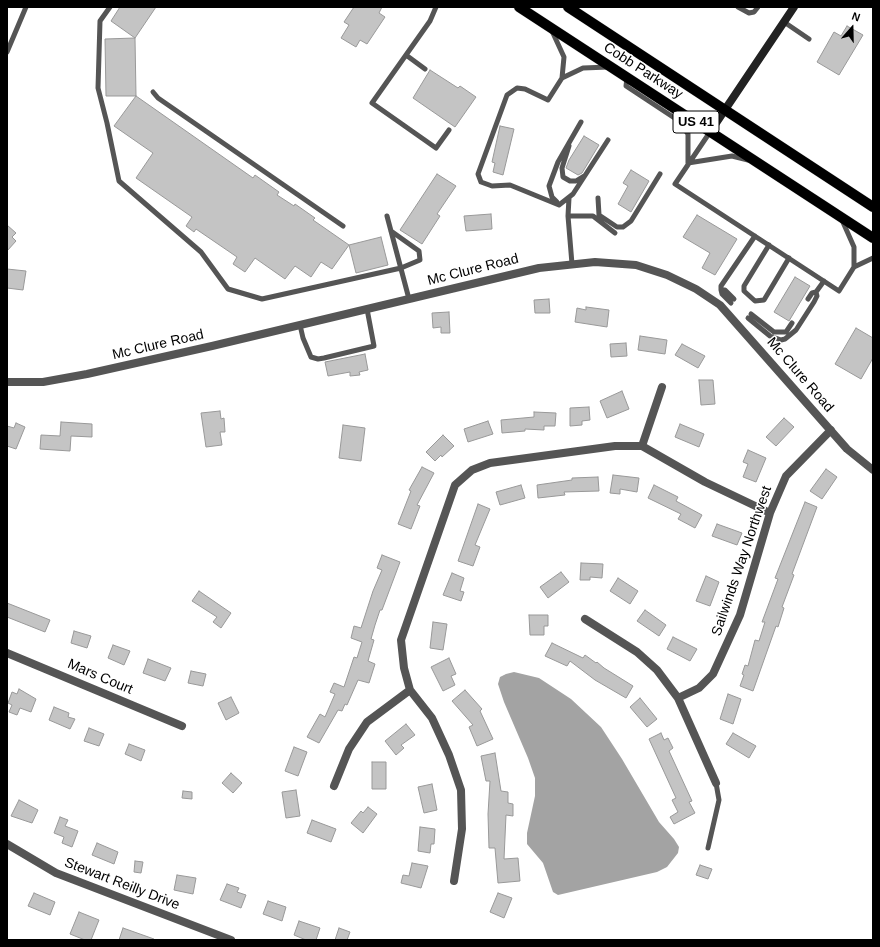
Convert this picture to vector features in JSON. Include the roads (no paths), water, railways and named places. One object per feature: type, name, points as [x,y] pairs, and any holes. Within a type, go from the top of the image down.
[{"type":"main road","name":"Cobb Parkway","points":[[519,7],[873,238]]},
{"type":"main road","name":"Cobb Parkway","points":[[568,7],[873,207]]},
{"type":"street","points":[[710,132],[784,22],[791,8]]},
{"type":"street","name":"Mc Clure Road","points":[[7,382],[43,382],[87,374],[539,268],[595,262],[636,265],[667,275],[696,289],[720,305],[847,449],[873,470]]},
{"type":"street","points":[[642,446],[662,387]]},
{"type":"street","name":"Sailwinds Way Northwest","points":[[678,698],[699,688],[713,674],[740,615],[770,513],[786,476],[831,430]]},
{"type":"street","points":[[454,881],[462,829],[462,790],[449,755],[432,718],[410,690],[404,668],[401,640],[455,485],[472,470],[490,463],[615,446],[642,446],[705,482],[770,513]]},
{"type":"street","points":[[585,619],[637,652],[657,670],[678,698],[716,783]]},
{"type":"street","name":"Mars Court","points":[[7,653],[182,726]]},
{"type":"street","points":[[334,786],[349,749],[367,722],[410,690]]},
{"type":"street","name":"Stewart Reilly Drive","points":[[7,844],[56,873],[231,940]]},
{"type":"lane","points":[[7,52],[26,7]]},
{"type":"lane","points":[[110,7],[100,20],[98,88],[108,123],[119,181],[201,252],[228,289],[262,299],[400,268],[420,260],[419,251],[391,231]]},
{"type":"lane","points":[[436,7],[430,20],[372,103],[436,148],[449,130]]},
{"type":"lane","points":[[738,7],[749,13],[754,12],[758,7]]},
{"type":"lane","points":[[784,22],[809,39]]},
{"type":"lane","points":[[551,28],[564,57],[562,78],[548,100],[525,89],[516,88],[507,95],[478,174],[480,182],[485,185],[510,185],[559,205]]},
{"type":"lane","points":[[406,55],[425,69]]},
{"type":"lane","points":[[562,78],[583,68],[611,67]]},
{"type":"lane","points":[[627,78],[626,86],[679,121],[688,134],[688,163]]},
{"type":"lane","points":[[153,92],[158,98],[343,226]]},
{"type":"lane","points":[[559,205],[552,197],[549,186],[558,162],[581,122]]},
{"type":"lane","points":[[710,132],[674,184],[839,291],[854,267],[854,247],[841,217]]},
{"type":"lane","points":[[571,140],[562,168],[563,177],[570,182],[576,181],[586,175]]},
{"type":"lane","points":[[559,205],[573,194],[608,140]]},
{"type":"lane","points":[[688,163],[732,156],[758,163]]},
{"type":"lane","points":[[598,198],[599,216],[617,227],[623,228],[631,221],[660,174]]},
{"type":"lane","points":[[569,198],[568,216],[572,264]]},
{"type":"lane","points":[[859,198],[873,202]]},
{"type":"lane","points":[[387,216],[409,299]]},
{"type":"lane","points":[[568,216],[593,216],[615,234]]},
{"type":"lane","points":[[732,301],[725,290],[721,290],[723,280],[755,236]]},
{"type":"lane","points":[[769,245],[744,286],[744,291],[755,301],[764,300],[789,258]]},
{"type":"lane","points":[[854,267],[873,258]]},
{"type":"lane","points":[[808,299],[812,293],[816,292],[824,281]]},
{"type":"lane","points":[[792,323],[786,332],[774,332],[750,316],[770,336],[781,340],[785,339],[800,324],[817,296],[816,292]]},
{"type":"lane","points":[[300,325],[303,338],[311,357],[318,359],[324,358],[374,346],[367,309]]},
{"type":"lane","points":[[708,848],[720,800],[716,783]]}]
